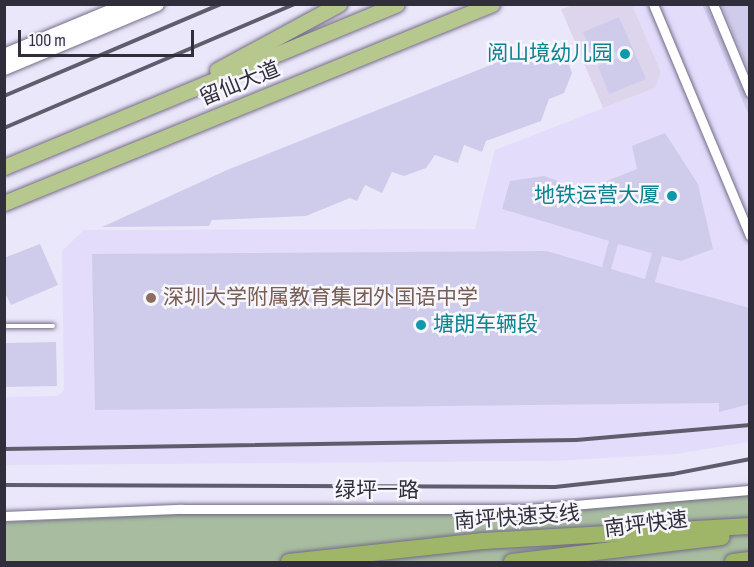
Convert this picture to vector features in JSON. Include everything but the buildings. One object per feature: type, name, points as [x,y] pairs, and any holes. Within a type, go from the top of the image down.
[{"type":"highway","name":"南坪快速支线","points":[[289,562],[483,542],[750,526]]},
{"type":"highway","name":"南坪快速","points":[[512,562],[750,532]]},
{"type":"highway","points":[[733,562],[750,560]]},
{"type":"main road","points":[[4,56],[129,4]]},
{"type":"main road","points":[[4,68],[158,4]]},
{"type":"main road","points":[[138,111],[339,4]]},
{"type":"main road","name":"留仙大道","points":[[4,167],[398,4]]},
{"type":"main road","name":"留仙大道","points":[[4,203],[492,4]]},
{"type":"street","points":[[653,4],[750,236]]},
{"type":"street","points":[[713,4],[750,93]]},
{"type":"street","name":"绿坪一路","points":[[4,516],[182,508],[527,508],[750,490]]},
{"type":"lane","points":[[4,326],[53,326]]},
{"type":"shaded area","points":[[574,5],[632,5],[661,72],[655,88],[603,108],[561,9]]},
{"type":"shaded area","name":"塘朗车辆段","points":[[632,5],[749,5],[749,442],[676,454],[552,461],[5,465],[4,397],[58,396],[64,390],[62,251],[84,230],[475,229],[495,150],[655,88],[661,72]]},
{"type":"green space","points":[[749,494],[749,562],[5,562],[4,522],[183,514],[525,512]]},
{"type":"railway","points":[[4,96],[221,4]]},
{"type":"railway","points":[[4,128],[295,4]]},
{"type":"railway","points":[[4,449],[576,440],[750,425]]},
{"type":"railway","points":[[4,485],[555,487],[673,474],[750,459]]},
{"type":"place","name":"阅山境幼儿园","points":[[625,54]]},
{"type":"place","name":"地铁运营大厦","points":[[672,196]]},
{"type":"place","name":"深圳大学附属教育集团外国语中学","points":[[151,298]]},
{"type":"place","name":"塘朗车辆段","points":[[421,325]]}]
